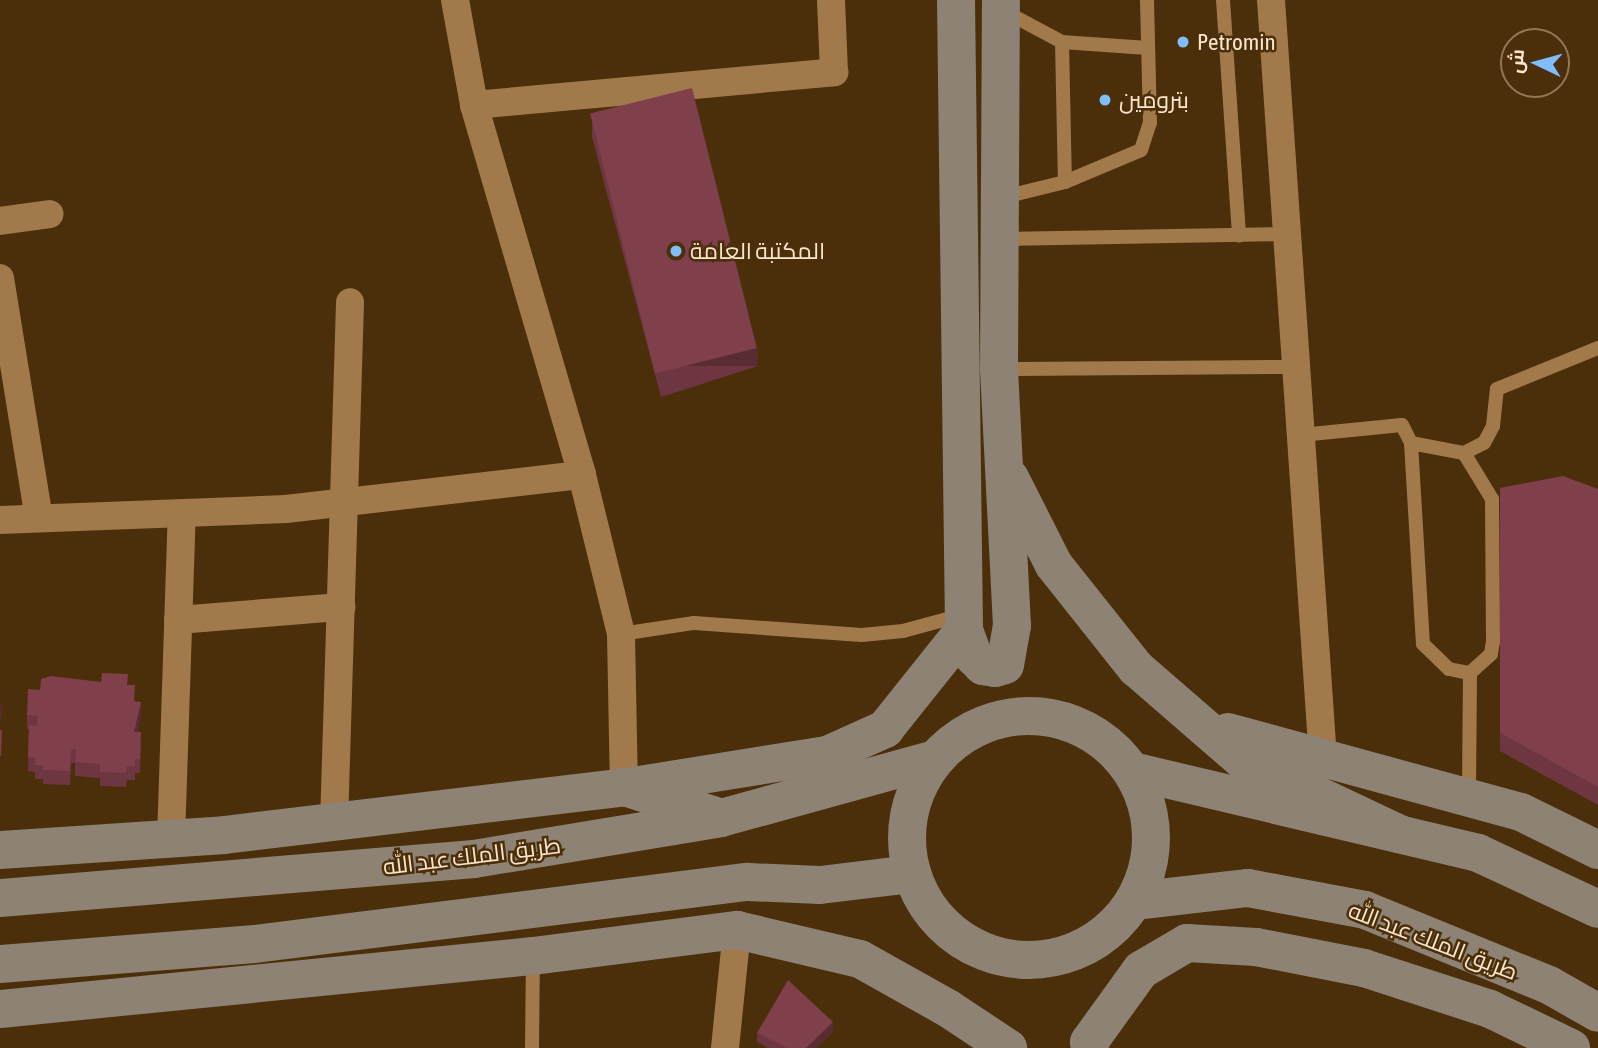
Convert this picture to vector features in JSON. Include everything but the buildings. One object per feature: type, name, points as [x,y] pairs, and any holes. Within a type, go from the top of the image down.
[{"type":"street","points":[[455,0],[474,105],[582,475],[621,634],[624,787]]},
{"type":"street","points":[[474,105],[834,72],[831,0]]},
{"type":"street","points":[[956,0],[964,622],[974,657],[983,666],[1006,665],[1012,626],[999,369],[1001,5]]},
{"type":"street","points":[[1271,0],[1324,758]]},
{"type":"street","points":[[0,221],[50,214]]},
{"type":"street","points":[[0,278],[6,351],[39,518]]},
{"type":"street","points":[[334,824],[350,302]]},
{"type":"street","points":[[1004,467],[1054,565],[1095,621],[1136,668],[1241,759],[1400,834]]},
{"type":"street","points":[[0,520],[182,513],[344,502],[582,475]]},
{"type":"street","points":[[171,839],[182,513]]},
{"type":"street","points":[[178,620],[341,607]]},
{"type":"street","points":[[0,850],[171,839],[334,824],[765,768],[827,755],[885,729],[964,622]]},
{"type":"street","points":[[1036,715],[1074,723],[1106,742],[1132,771],[1146,802],[1152,836],[1147,870],[1135,901],[1115,926],[1090,945],[1061,957],[1020,960],[970,946],[944,927],[925,902],[912,874],[907,844],[909,814],[935,759],[964,734],[987,724],[1036,715]]},
{"type":"street","points":[[1199,723],[1521,812],[1598,850]]},
{"type":"street","name":"طريق الملك عبد الله","points":[[0,898],[474,859],[721,818],[935,759]]},
{"type":"street","points":[[1132,771],[1478,853],[1598,909]]},
{"type":"street","points":[[624,787],[721,818]]},
{"type":"street","points":[[403,969],[520,942],[720,912],[820,885],[912,874]]},
{"type":"street","points":[[0,964],[255,944],[747,881],[820,885]]},
{"type":"street","points":[[1536,881],[1598,896]]},
{"type":"street","name":"طريق الملك عبد الله","points":[[1135,901],[1248,888],[1365,911],[1549,985],[1598,1013]]},
{"type":"street","points":[[0,1009],[533,956],[737,930],[860,959],[950,1009],[1008,1048]]},
{"type":"street","points":[[725,1048],[737,930]]},
{"type":"street","points":[[1090,1048],[1088,1042],[1140,970],[1187,943],[1256,947],[1364,968],[1490,1009],[1571,1048]]},
{"type":"street","points":[[1549,985],[1598,1042]]},
{"type":"lane","points":[[999,198],[1065,182],[1141,150],[1150,123],[1147,0]]},
{"type":"lane","points":[[1223,0],[1239,235]]},
{"type":"lane","points":[[1001,5],[1062,42],[1148,48]]},
{"type":"lane","points":[[1062,42],[1065,182]]},
{"type":"lane","points":[[999,239],[1287,234]]},
{"type":"lane","points":[[1411,443],[1464,453],[1484,443],[1493,426],[1497,389],[1598,348]]},
{"type":"lane","points":[[999,369],[1296,367]]},
{"type":"lane","points":[[1301,435],[1402,425],[1411,443],[1423,644],[1449,669],[1470,673]]},
{"type":"lane","points":[[1464,453],[1492,499],[1493,641],[1491,654],[1470,673],[1469,796]]},
{"type":"lane","points":[[621,634],[694,623],[862,635],[964,622]]},
{"type":"lane","points":[[532,1048],[533,956]]},
{"type":"place","name":"Petromin","points":[[1183,42]]},
{"type":"place","name":"بترومين","points":[[1105,100]]},
{"type":"place","name":"المكتبة العامة","points":[[676,251]]}]
